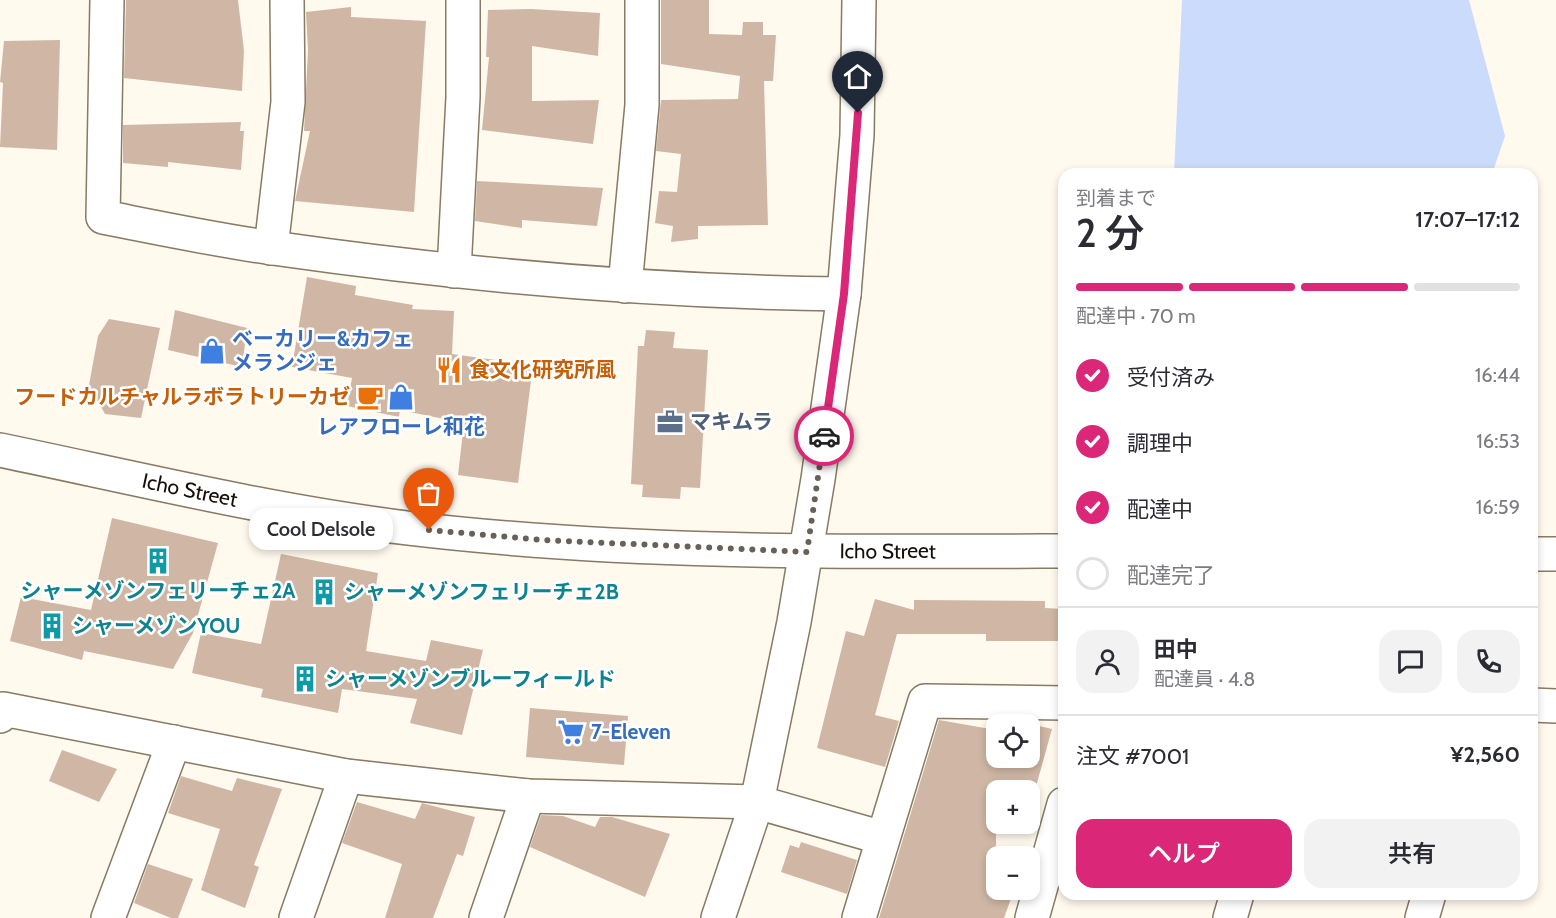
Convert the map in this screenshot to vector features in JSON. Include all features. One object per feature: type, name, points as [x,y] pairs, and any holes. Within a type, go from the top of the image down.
[{"type":"street","points":[[107,0],[103,217],[271,248],[454,271],[625,286],[844,294]]},
{"type":"street","points":[[271,248],[288,102],[286,0]]},
{"type":"street","points":[[454,271],[463,97],[463,0]]},
{"type":"street","points":[[625,286],[642,105],[642,0]]},
{"type":"street","points":[[718,918],[757,802],[807,552],[844,294],[857,135],[859,0]]},
{"type":"street","name":"Icho Street","points":[[0,450],[279,507],[406,527],[543,540],[807,552],[1058,551]]},
{"type":"street","points":[[1538,554],[1556,554]]},
{"type":"street","points":[[859,918],[925,701],[1058,703]]},
{"type":"street","points":[[1538,705],[1556,706]]},
{"type":"street","points":[[0,716],[3,709],[346,776],[528,796],[757,802],[883,838]]},
{"type":"street","points":[[108,918],[174,742]]},
{"type":"street","points":[[296,918],[346,776]]},
{"type":"street","points":[[486,918],[528,796]]},
{"type":"street","points":[[1032,918],[1058,825]]},
{"type":"street","points":[[1230,918],[1235,900]]},
{"type":"street","points":[[1422,918],[1427,900]]},
{"type":"water","points":[[1182,0],[1469,0],[1505,136],[1494,168],[1174,168]]},
{"type":"building","points":[[126,0],[238,0],[244,51],[242,91],[124,78]]},
{"type":"building","points":[[661,0],[709,0],[709,34],[742,35],[743,22],[763,22],[763,35],[776,35],[773,81],[764,81],[768,225],[698,226],[698,239],[671,242],[673,226],[655,223],[659,191],[677,192],[681,154],[656,151],[661,100],[738,99],[740,76],[661,64]]},
{"type":"building","points":[[351,7],[351,17],[426,21],[414,212],[295,201],[310,131],[304,131],[308,50],[306,12]]},
{"type":"building","points":[[531,9],[600,13],[598,56],[532,46],[532,101],[599,100],[593,144],[482,130],[489,57],[486,57],[488,10]]},
{"type":"building","points":[[60,40],[57,150],[0,147],[3,83],[0,82],[4,41]]},
{"type":"building","points":[[241,122],[240,131],[244,131],[241,170],[168,162],[168,167],[123,163],[123,125]]},
{"type":"building","points":[[477,181],[603,188],[597,226],[522,220],[522,228],[475,221]]},
{"type":"building","points":[[307,277],[356,286],[355,295],[413,305],[412,309],[454,311],[452,354],[533,365],[518,483],[458,475],[464,423],[400,410],[399,417],[347,406],[352,378],[292,367]]},
{"type":"building","points":[[175,310],[247,328],[242,367],[168,350]]},
{"type":"building","points":[[109,319],[160,328],[141,418],[105,414],[89,385],[98,336]]},
{"type":"building","points":[[646,330],[675,332],[673,348],[708,350],[700,488],[681,487],[680,499],[642,497],[643,485],[631,484],[638,346],[644,346]]},
{"type":"building","points":[[112,518],[218,543],[193,633],[173,669],[84,651],[82,660],[10,641],[21,597],[91,610]]},
{"type":"building","points":[[281,554],[378,573],[366,651],[426,661],[431,640],[483,650],[462,735],[410,723],[417,699],[342,689],[338,713],[261,697],[263,689],[192,673],[201,633],[261,644]]},
{"type":"building","points":[[875,599],[914,610],[914,600],[1045,601],[1045,608],[1058,609],[1058,641],[986,641],[986,634],[897,634],[875,715],[899,721],[885,767],[817,748],[846,631],[864,636]]},
{"type":"building","points":[[530,708],[628,716],[624,765],[526,757]]},
{"type":"building","points":[[939,720],[986,728],[986,768],[1040,768],[1040,726],[1052,729],[1038,780],[986,780],[986,834],[996,834],[996,846],[986,846],[986,900],[1010,900],[1004,918],[879,918]]},
{"type":"building","points":[[62,750],[117,769],[99,802],[49,781]]},
{"type":"building","points":[[181,776],[232,791],[237,778],[282,789],[254,865],[259,867],[245,908],[201,890],[220,829],[168,813]]},
{"type":"building","points":[[357,802],[415,819],[422,803],[475,817],[463,856],[457,854],[433,918],[385,918],[402,864],[342,843]]},
{"type":"building","points":[[541,815],[563,816],[595,827],[600,817],[612,817],[670,834],[645,897],[530,847]]},
{"type":"building","points":[[801,842],[857,860],[847,894],[781,872],[790,845],[799,848]]},
{"type":"building","points":[[148,864],[193,879],[178,918],[171,918],[134,903]]},
{"type":"way so far","points":[[429,530],[543,540],[807,552],[824,436]]},
{"type":"place","name":"ベーカリー&カフェ メランジェ","points":[[212,351]]},
{"type":"place","name":"食文化研究所風","points":[[449,370]]},
{"type":"place","name":"フードカルチャルラボラトリーカゼ","points":[[370,397]]},
{"type":"place","name":"レアフローレ和花","points":[[401,397]]},
{"type":"place","name":"マキムラ","points":[[670,422]]},
{"type":"place","name":"Cool Delsole","points":[[429,530]]},
{"type":"place","name":"シャーメゾンフェリーチェ2A","points":[[158,561]]},
{"type":"place","name":"シャーメゾンフェリーチェ2B","points":[[324,592]]},
{"type":"place","name":"シャーメゾンYOU","points":[[52,626]]},
{"type":"place","name":"シャーメゾンブルーフィールド","points":[[305,679]]},
{"type":"place","name":"7-Eleven","points":[[571,732]]},
{"type":"route","points":[[824,436],[844,294],[858,113]]}]
